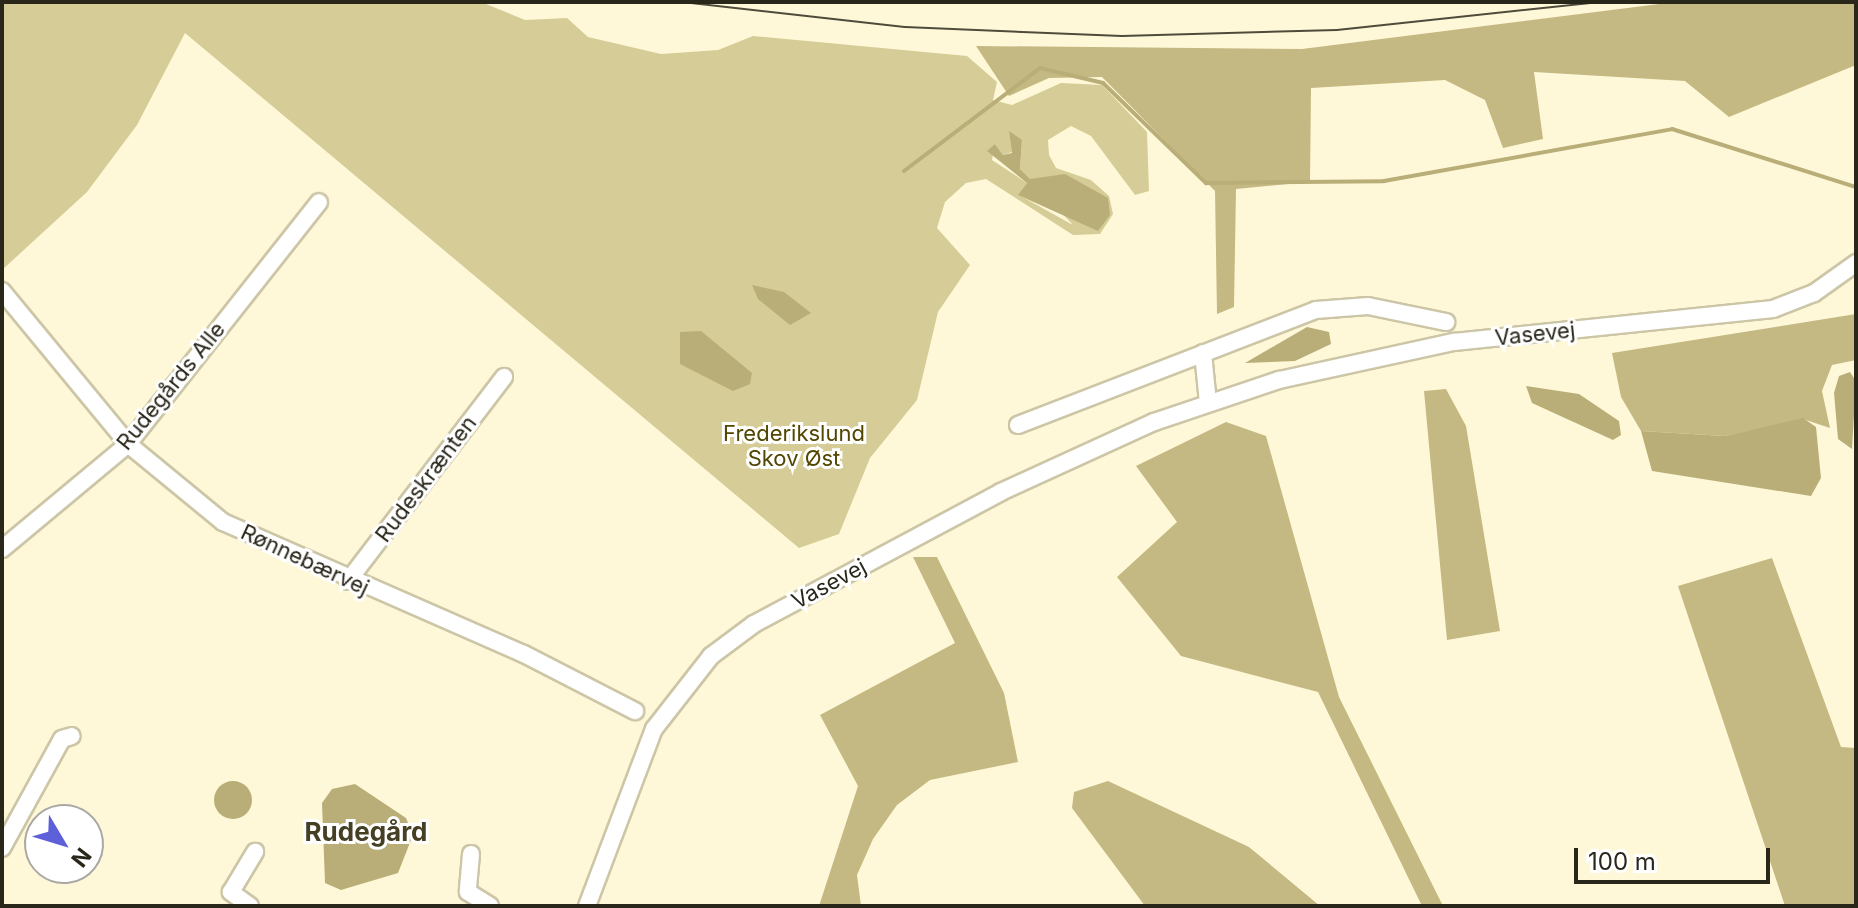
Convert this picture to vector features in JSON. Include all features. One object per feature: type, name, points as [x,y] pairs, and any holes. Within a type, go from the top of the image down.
[{"type":"street","name":"Rudegårds Alle","points":[[2,549],[128,444],[319,202]]},
{"type":"street","name":"Vasevej","points":[[587,906],[654,729],[729,641],[1001,492],[1208,403],[1454,342],[1773,309],[1814,293],[1856,263]]},
{"type":"street","name":"Rønnebærvej","points":[[2,291],[128,444],[223,522],[348,581],[524,654],[635,711]]},
{"type":"street","points":[[1018,425],[1203,353],[1344,305],[1446,322]]},
{"type":"street","points":[[1203,353],[1208,403]]},
{"type":"street","name":"Rudeskrænten","points":[[348,581],[504,377]]},
{"type":"street","points":[[2,848],[62,739],[72,736]]},
{"type":"street","points":[[250,906],[231,892],[255,852]]},
{"type":"street","points":[[471,854],[468,892],[490,906]]},
{"type":"green space","name":"Frederikslund Skov Øst","points":[[2,2],[481,2],[525,20],[567,18],[588,37],[661,54],[718,50],[753,36],[967,56],[997,82],[993,100],[1012,105],[1061,83],[1102,85],[1147,132],[1149,191],[1135,195],[1091,136],[1071,126],[1048,140],[1049,155],[1056,168],[1091,180],[1109,196],[1113,214],[1100,234],[1073,235],[986,179],[966,183],[945,202],[937,228],[970,265],[938,312],[917,400],[870,458],[839,534],[799,548],[185,33],[137,125],[87,192],[2,270]],"holes":[[[1010,137],[1022,140],[1020,169],[1073,225],[1019,195],[1027,183],[992,160],[995,144],[1003,155],[1012,152]]]},
{"type":"shaded area","points":[[1675,2],[1856,2],[1856,65],[1729,117],[1685,81],[1534,72],[1543,139],[1503,148],[1485,100],[1445,80],[1311,88],[1310,182],[1236,189],[1234,307],[1217,314],[1215,191],[1102,77],[1049,78],[1009,96],[976,46],[1302,49]]},
{"type":"shaded area","points":[[1009,131],[1022,140],[1020,169],[1030,179],[1065,174],[1108,198],[1110,215],[1098,231],[1018,195],[1027,183],[987,151],[995,144],[1003,155],[1012,153]]},
{"type":"shaded area","points":[[752,285],[784,292],[811,313],[790,325],[758,299]]},
{"type":"shaded area","points":[[1856,314],[1856,360],[1832,365],[1822,391],[1830,428],[1803,419],[1725,436],[1641,431],[1621,397],[1612,353]]},
{"type":"shaded area","points":[[1307,327],[1329,332],[1331,344],[1295,361],[1245,363]]},
{"type":"shaded area","points":[[701,331],[752,373],[750,384],[733,391],[680,364],[680,332]]},
{"type":"shaded area","points":[[1850,372],[1856,381],[1852,449],[1838,439],[1834,393],[1839,376]]},
{"type":"shaded area","points":[[1526,386],[1579,394],[1619,421],[1621,435],[1613,440],[1532,403]]},
{"type":"shaded area","points":[[1446,389],[1466,426],[1500,631],[1447,640],[1424,391]]},
{"type":"shaded area","points":[[1803,418],[1816,427],[1821,478],[1811,496],[1652,471],[1641,431],[1725,436]]},
{"type":"shaded area","points":[[1226,422],[1266,436],[1339,697],[1443,906],[1422,906],[1318,692],[1181,656],[1117,577],[1177,522],[1136,466]]},
{"type":"shaded area","points":[[913,557],[937,557],[1004,693],[1018,762],[930,780],[897,805],[873,839],[857,875],[861,906],[819,906],[858,786],[820,715],[955,643]]},
{"type":"shaded area","points":[[1772,558],[1841,747],[1856,748],[1856,906],[1785,906],[1678,586]]},
{"type":"shaded area","points":[[233,781],[247,786],[252,800],[247,814],[233,819],[219,814],[214,800],[219,786]]},
{"type":"shaded area","points":[[1108,781],[1249,847],[1320,906],[1145,906],[1072,808],[1074,792]]},
{"type":"shaded area","points":[[355,784],[406,818],[413,835],[398,873],[341,890],[325,883],[322,803],[332,789]]},
{"type":"waterway","points":[[904,171],[1040,68],[1103,83],[1206,183],[1384,181],[1672,129],[1856,187]]},
{"type":"tram line","points":[[682,2],[905,27],[1122,36],[1337,30],[1597,2]]},
{"type":"district","name":"Rudegård","points":[[366,832]]}]
